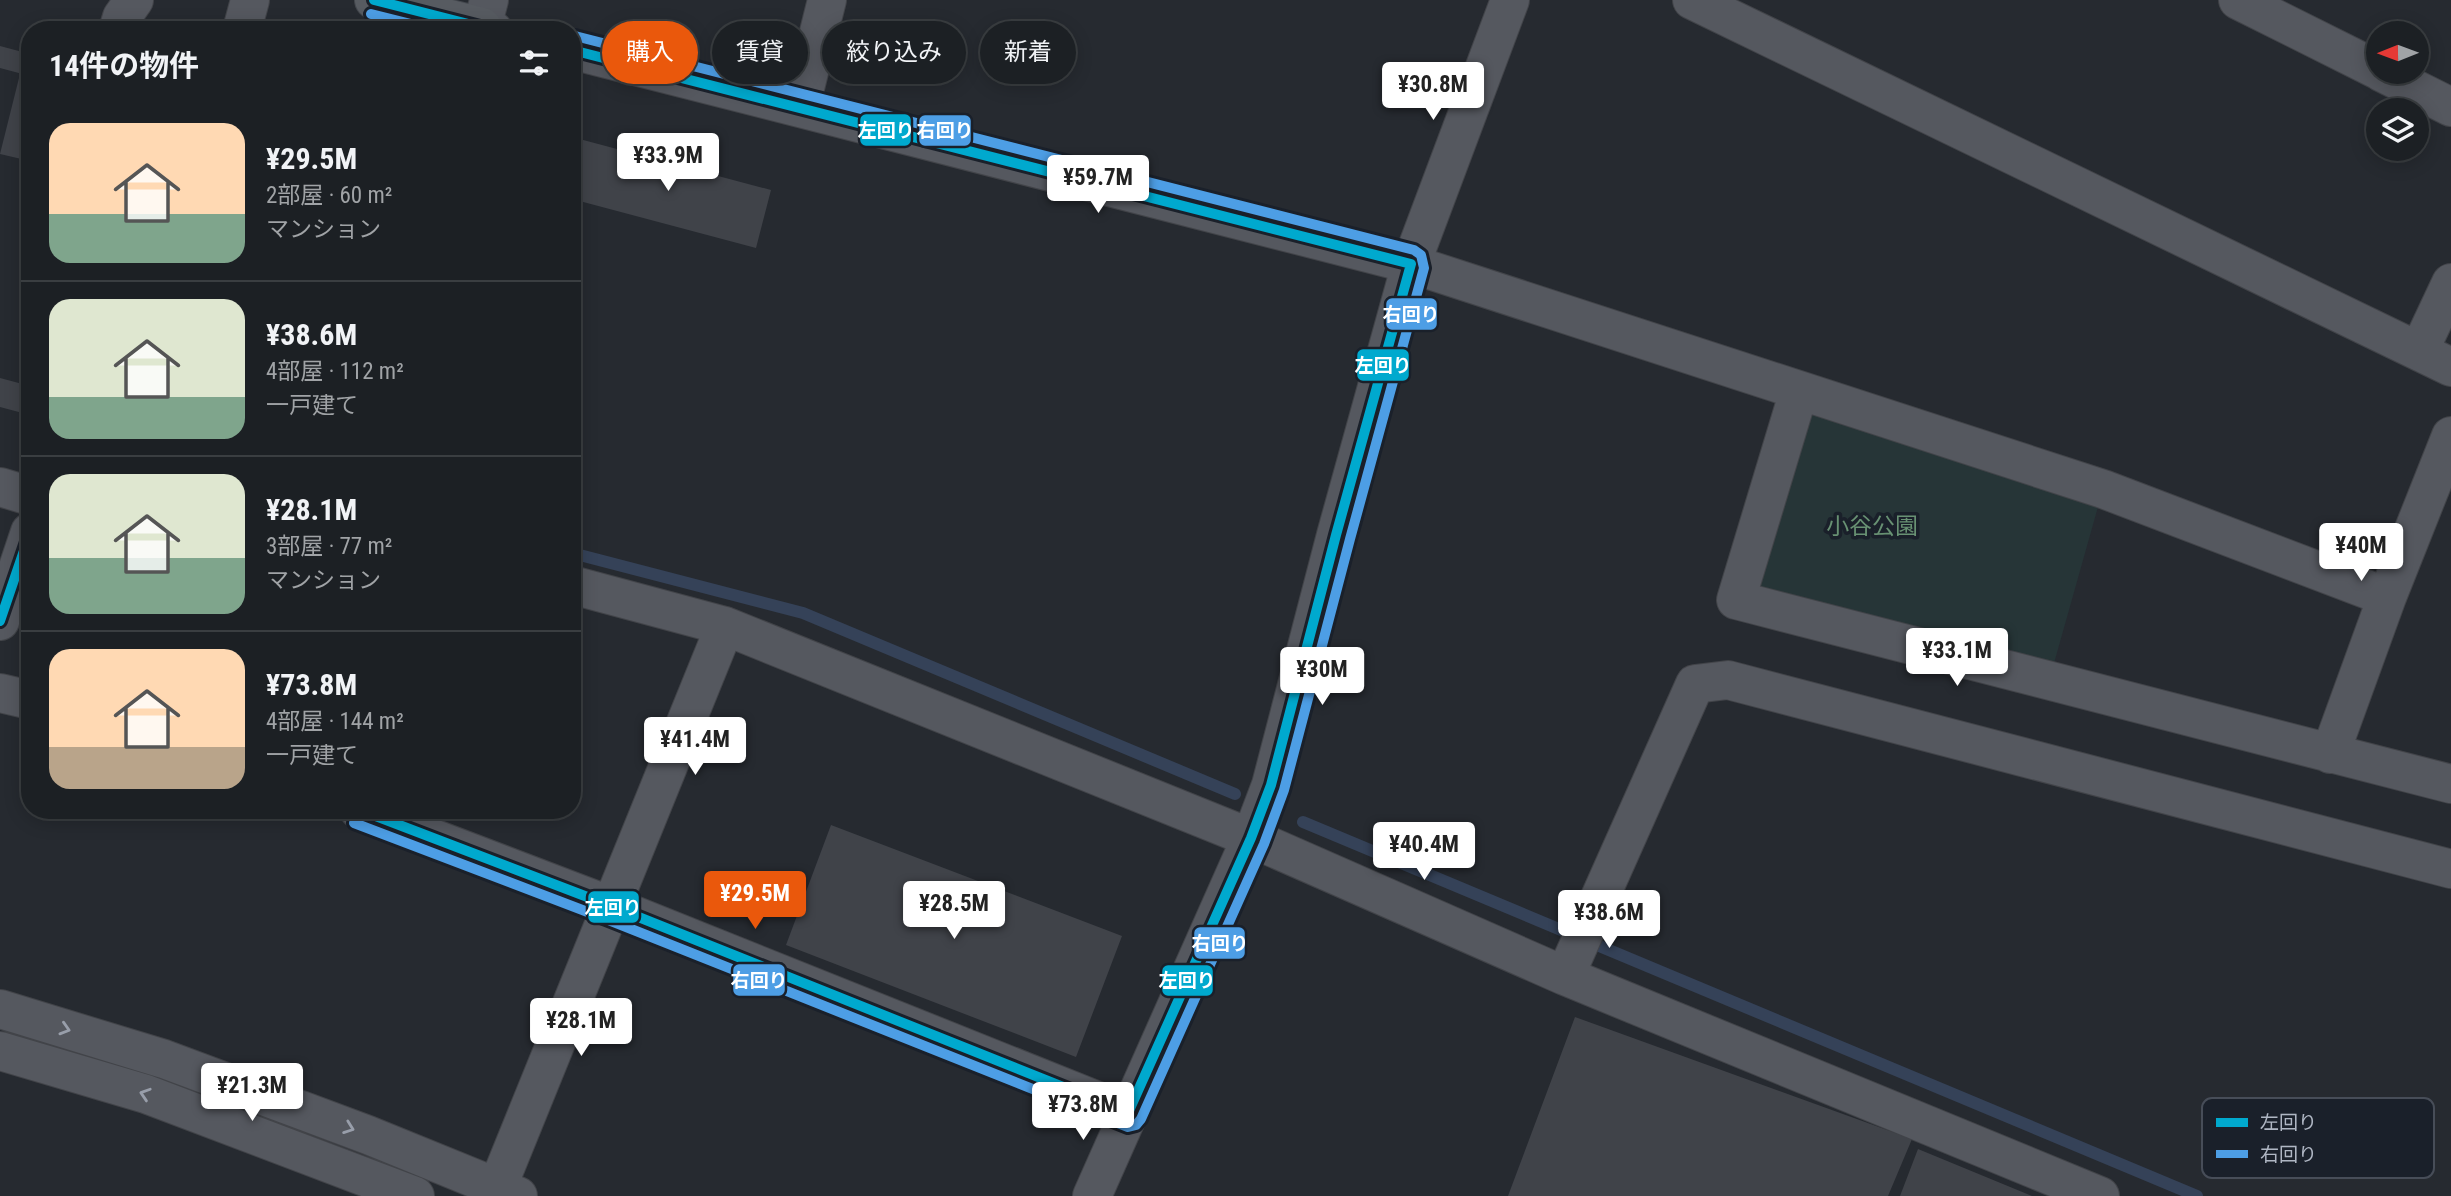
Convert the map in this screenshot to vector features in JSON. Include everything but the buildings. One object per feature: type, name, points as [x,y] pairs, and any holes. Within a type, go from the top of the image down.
[{"type":"main road","points":[[374,0],[488,19]]},
{"type":"street","points":[[121,21],[134,0]]},
{"type":"street","points":[[244,21],[250,0]]},
{"type":"street","points":[[800,108],[827,0]]},
{"type":"street","points":[[1092,1196],[1251,838],[1270,785],[1411,264],[1510,0]]},
{"type":"street","points":[[1692,0],[2435,359],[2451,283]]},
{"type":"street","points":[[2238,0],[2366,64]]},
{"type":"street","points":[[581,52],[1411,264],[2103,489],[2387,597]]},
{"type":"street","points":[[2406,84],[2451,107]]},
{"type":"street","points":[[1799,391],[1736,600],[2451,785]]},
{"type":"street","points":[[2330,754],[2387,597],[2451,436]]},
{"type":"street","points":[[0,487],[21,493]]},
{"type":"street","points":[[0,621],[21,579]]},
{"type":"street","points":[[581,587],[725,626],[1251,838],[1576,951],[2100,1196]]},
{"type":"street","points":[[0,1009],[164,1059],[368,1135],[507,1192],[611,906],[725,626]]},
{"type":"street","points":[[1576,951],[1695,684],[1728,680],[2451,869]]},
{"type":"street","points":[[0,693],[21,698]]},
{"type":"street","points":[[383,819],[611,906],[1128,1112]]},
{"type":"street","points":[[0,1051],[146,1094],[415,1196]]},
{"type":"green space","name":"小谷公園","points":[[1799,391],[2103,489],[2049,681],[1736,600]]},
{"type":"waterway","points":[[581,555],[803,613],[1235,794]]},
{"type":"waterway","points":[[1303,822],[2197,1196]]},
{"type":"transit line","name":"左回り","points":[[374,0],[457,21]]},
{"type":"transit line","name":"右回り","points":[[371,14],[399,21]]},
{"type":"transit line","name":"右回り","points":[[354,823],[606,919],[1128,1127],[1136,1125],[1141,1119],[1264,844],[1284,790],[1424,268],[1421,255],[1414,250],[581,38]]},
{"type":"transit line","name":"左回り","points":[[384,819],[611,906],[1128,1113],[1251,838],[1271,785],[1336,535],[1411,264],[581,52]]},
{"type":"transit line","name":"左回り","points":[[0,621],[21,559]]}]
